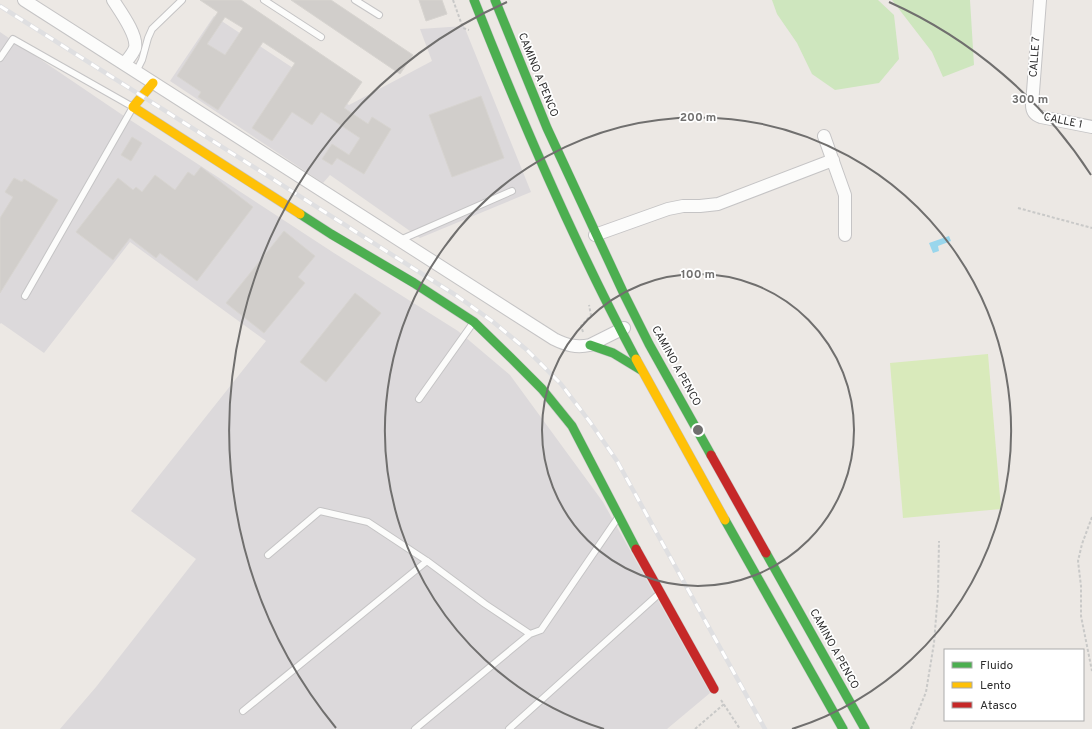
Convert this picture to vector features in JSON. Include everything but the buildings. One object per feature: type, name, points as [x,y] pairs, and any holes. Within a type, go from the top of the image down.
[{"type":"main road","points":[[474,0],[549,180],[620,330],[688,455],[843,729]]},
{"type":"main road","name":"CAMINO A PENCO","points":[[495,0],[547,128],[595,235],[637,321],[865,729]]},
{"type":"main road","points":[[502,17],[506,6]]},
{"type":"main road","points":[[153,82],[133,108],[200,149],[331,234],[414,283],[474,322],[542,390],[572,426],[660,594],[714,689]]},
{"type":"main road","points":[[590,345],[613,353],[642,371]]},
{"type":"street","points":[[24,0],[554,338],[572,346],[590,345],[637,321]]},
{"type":"street","points":[[113,0],[135,39],[135,47],[133,52],[124,64]]},
{"type":"street","name":"CALLE 7","points":[[1034,113],[1032,105],[1040,0]]},
{"type":"street","name":"CALLE 1","points":[[1034,113],[1041,117],[1092,127]]},
{"type":"street","points":[[824,136],[844,195],[845,235]]},
{"type":"street","points":[[595,235],[668,209],[683,206],[705,206],[718,204],[833,160]]},
{"type":"lane","points":[[136,72],[152,29],[182,0]]},
{"type":"lane","points":[[264,0],[322,37]]},
{"type":"lane","points":[[355,0],[379,15]]},
{"type":"lane","points":[[0,58],[13,39],[133,108],[25,296]]},
{"type":"lane","points":[[400,240],[512,191]]},
{"type":"lane","points":[[419,400],[474,322]]},
{"type":"lane","points":[[268,555],[320,511],[368,522],[427,561],[485,604],[530,634]]},
{"type":"lane","points":[[415,729],[530,634],[541,630],[619,517]]},
{"type":"lane","points":[[243,711],[427,561]]},
{"type":"lane","points":[[509,729],[660,594]]},
{"type":"path","points":[[1018,208],[1092,228]]},
{"type":"path","points":[[1092,517],[1082,544],[1078,561],[1081,586],[1081,616],[1092,671]]},
{"type":"path","points":[[911,729],[926,692],[934,643],[938,593],[939,541]]},
{"type":"path","points":[[714,689],[740,729]]},
{"type":"path","points":[[695,729],[724,704]]},
{"type":"shaded area","points":[[214,16],[349,105],[432,61],[420,29],[464,26],[531,192],[420,238],[330,175],[323,183],[170,81]]},
{"type":"shaded area","points":[[0,32],[121,114],[334,253],[458,331],[510,375],[603,502],[710,693],[667,729],[60,729],[96,687],[196,559],[131,511],[266,341],[130,242],[44,353],[1,323],[0,324]]},
{"type":"green space","points":[[772,0],[878,0],[894,15],[899,59],[879,83],[835,90],[812,74],[797,43],[777,14]]},
{"type":"green space","points":[[892,0],[970,0],[974,65],[943,77],[932,52]]},
{"type":"green space","points":[[988,354],[1001,509],[903,518],[890,363]]},
{"type":"water","points":[[949,236],[951,241],[938,246],[939,251],[933,253],[929,243]]},
{"type":"railway","points":[[0,6],[457,296],[492,321],[527,350],[561,384],[617,461],[765,729]]},
{"type":"traffic: fast","points":[[474,0],[530,137],[570,227],[636,359]]},
{"type":"traffic: fast","points":[[495,0],[547,128],[624,294],[649,344],[711,455]]},
{"type":"traffic: fast","points":[[300,214],[414,283],[474,322],[510,357],[542,389],[572,426],[636,549]]},
{"type":"traffic: fast","points":[[590,345],[613,353],[641,370]]},
{"type":"traffic: fast","points":[[725,520],[843,729]]},
{"type":"traffic: fast","points":[[766,553],[865,729]]},
{"type":"traffic: slow","points":[[153,83],[133,107],[300,214]]},
{"type":"traffic: slow","points":[[636,359],[725,520]]},
{"type":"traffic: jam","points":[[711,455],[766,553]]},
{"type":"traffic: jam","points":[[636,549],[714,689]]}]
